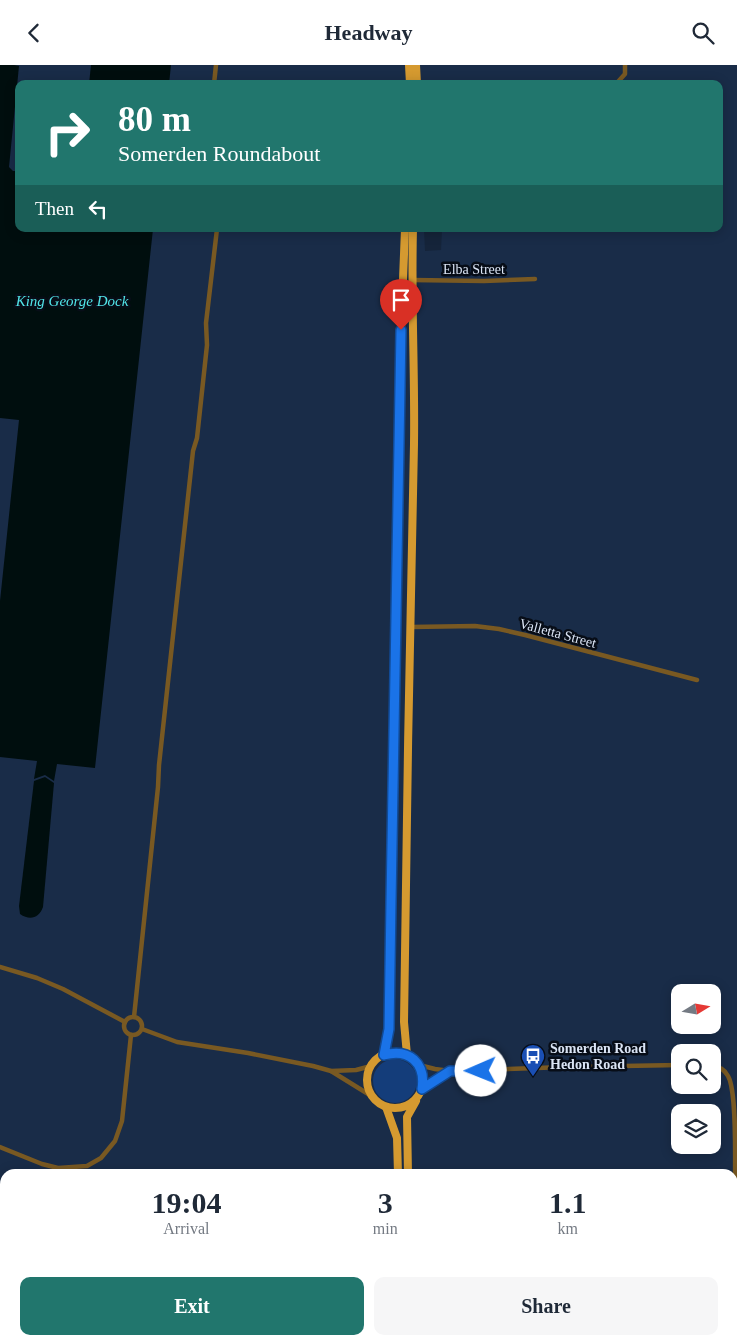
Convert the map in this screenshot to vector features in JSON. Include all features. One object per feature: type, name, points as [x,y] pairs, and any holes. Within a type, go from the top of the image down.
[{"type":"highway","points":[[409,65],[410,80]]},
{"type":"highway","points":[[416,65],[417,80]]},
{"type":"highway","points":[[384,1055],[389,1029],[391,988],[401,330],[405,232]]},
{"type":"highway","points":[[407,1055],[404,1005],[414,436],[413,232]]},
{"type":"highway","points":[[408,1169],[407,1117],[422,1089],[424,1081],[422,1073],[414,1059],[399,1053],[384,1055],[371,1066],[368,1074],[369,1089],[372,1097],[378,1103],[394,1109],[410,1105],[416,1099]]},
{"type":"highway","points":[[386,1107],[398,1138],[398,1169]]},
{"type":"street","points":[[214,80],[216,65]]},
{"type":"street","points":[[620,80],[625,74],[625,65]]},
{"type":"street","points":[[134,1017],[166,691],[207,345],[206,323],[216,232]]},
{"type":"street","name":"Elba Street","points":[[412,280],[484,281],[535,279]]},
{"type":"street","name":"Valletta Street","points":[[411,627],[499,629],[697,680]]},
{"type":"street","points":[[0,967],[57,987],[125,1022]]},
{"type":"street","points":[[134,1017],[141,1021],[142,1029],[138,1034],[131,1035],[125,1030],[125,1022],[129,1018],[134,1017]]},
{"type":"street","points":[[142,1029],[178,1042],[248,1053],[331,1071],[372,1097]]},
{"type":"street","points":[[0,1147],[42,1164],[58,1168],[87,1166],[101,1158],[115,1141],[122,1121],[131,1035]]},
{"type":"street","points":[[419,1065],[450,1071],[671,1065]]},
{"type":"street","points":[[331,1071],[356,1070],[371,1066]]},
{"type":"street","points":[[721,1067],[730,1077],[733,1092],[735,1108],[735,1169]]},
{"type":"street","points":[[422,1089],[450,1071]]},
{"type":"shaded area","points":[[0,65],[737,65],[737,1169],[0,1169]]},
{"type":"shaded area","points":[[399,1059],[411,1065],[416,1072],[416,1090],[411,1097],[404,1102],[391,1103],[383,1100],[376,1093],[373,1077],[376,1069],[383,1062]]},
{"type":"water","name":"King George Dock","points":[[0,65],[14,65],[19,66],[18,80],[15,80],[15,106],[9,167],[15,171],[15,232],[153,232],[95,768],[57,764],[54,781],[45,775],[34,779],[37,761],[0,757],[0,601],[19,420],[0,418]]},
{"type":"water","points":[[91,65],[171,65],[169,80],[89,80]]},
{"type":"water","points":[[45,777],[54,783],[43,907],[37,916],[31,918],[20,914],[19,906],[34,781]]},
{"type":"place","name":"Somerden Road Hedon Road","points":[[533,1077]]},
{"type":"route","points":[[401,330],[391,988],[389,1029],[384,1055],[399,1053],[414,1059],[422,1073],[424,1081],[422,1089],[450,1071],[481,1071]]}]
